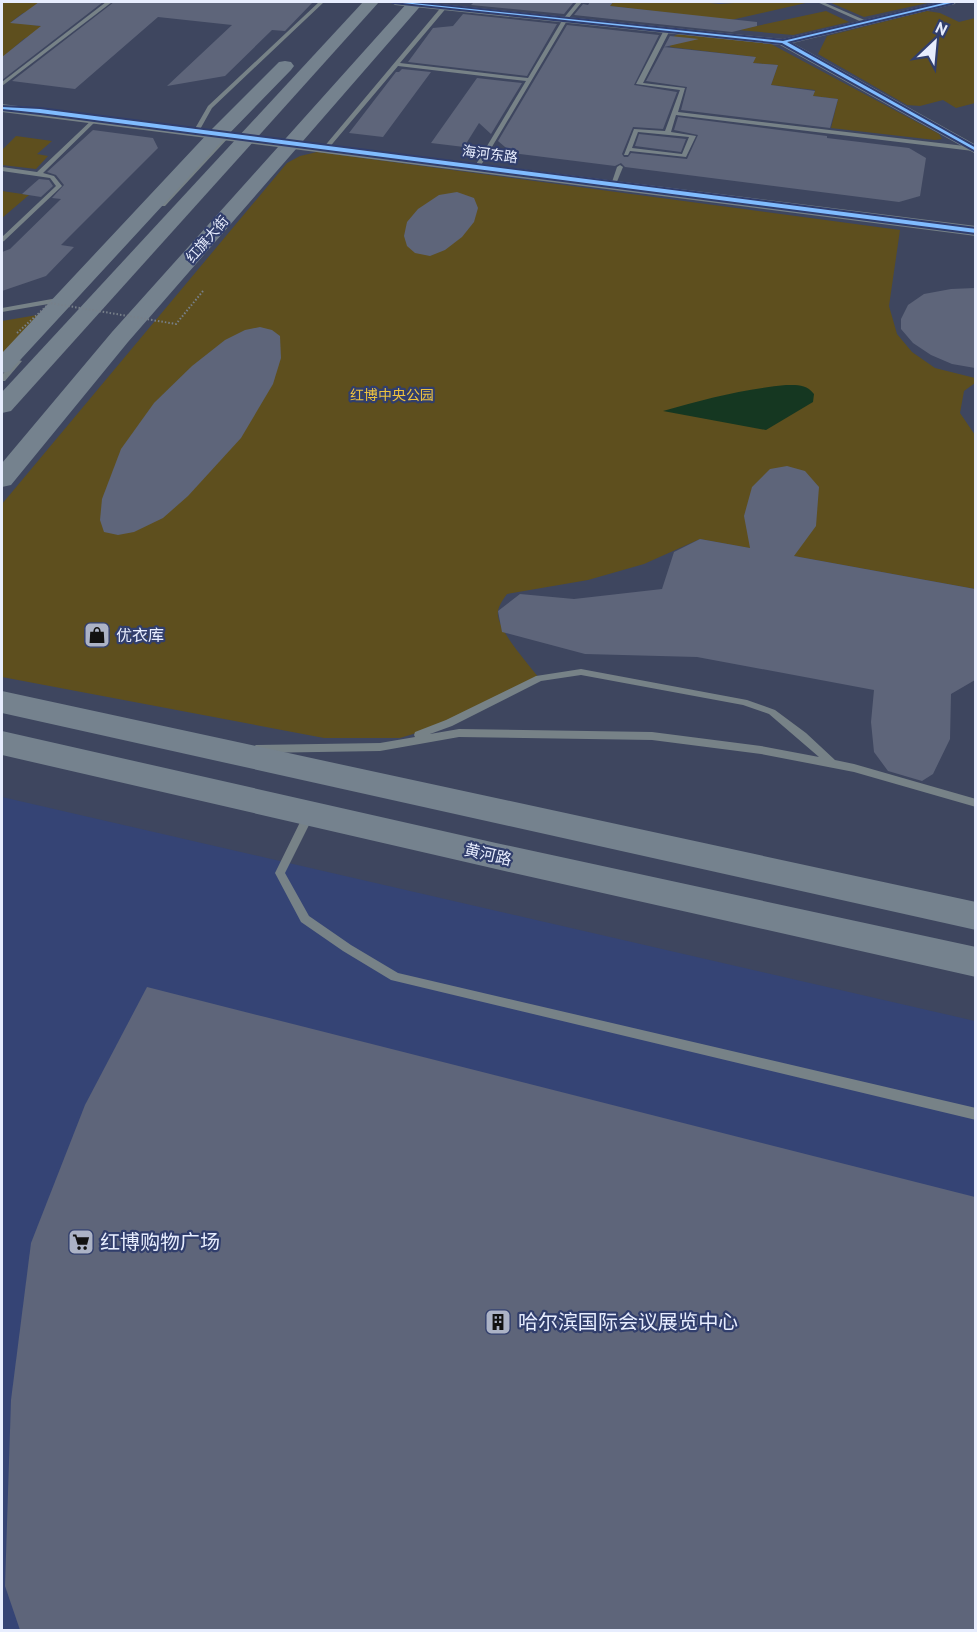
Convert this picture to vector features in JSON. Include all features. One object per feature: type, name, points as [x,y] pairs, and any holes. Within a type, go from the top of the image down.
[{"type":"main road","points":[[318,32],[347,2]]},
{"type":"main road","points":[[2,406],[371,2]]},
{"type":"main road","name":"红旗大街","points":[[2,451],[282,142],[405,2]]},
{"type":"main road","points":[[2,366],[73,297],[296,54]]},
{"type":"main road","name":"红旗大街","points":[[2,479],[282,142]]},
{"type":"main road","points":[[2,702],[975,916]]},
{"type":"main road","name":"黄河路","points":[[2,742],[975,962]]},
{"type":"street","points":[[405,2],[783,42],[951,2]]},
{"type":"street","points":[[783,42],[974,150]]},
{"type":"street","name":"海河东路","points":[[2,108],[478,166],[975,231]]},
{"type":"lane","points":[[2,84],[110,2]]},
{"type":"lane","points":[[196,132],[210,107],[321,2]]},
{"type":"lane","points":[[478,166],[566,19],[579,2]]},
{"type":"lane","points":[[820,2],[866,22]]},
{"type":"lane","points":[[326,148],[445,6]]},
{"type":"lane","points":[[667,30],[639,84],[683,89],[667,133]]},
{"type":"lane","points":[[398,64],[530,80]]},
{"type":"lane","points":[[674,113],[974,150]]},
{"type":"lane","points":[[38,174],[96,118]]},
{"type":"lane","points":[[636,130],[667,133],[693,136],[684,156],[627,151],[636,130]]},
{"type":"lane","points":[[613,184],[620,167]]},
{"type":"lane","points":[[2,169],[52,177],[59,186],[2,240]]},
{"type":"lane","points":[[2,310],[73,297]]},
{"type":"lane","points":[[2,379],[73,297]]},
{"type":"lane","points":[[397,744],[449,723],[539,678],[581,672],[744,702],[772,712],[831,763]]},
{"type":"lane","points":[[213,748],[320,749],[397,744],[459,733],[652,736],[761,750],[831,763],[923,786],[975,803]]},
{"type":"lane","points":[[310,813],[280,873],[305,919],[395,977],[975,1114]]},
{"type":"path","points":[[18,333],[50,303],[176,324],[203,291]]},
{"type":"shaded area","points":[[786,385],[808,388],[814,394],[813,402],[766,430],[663,411],[724,395]]},
{"type":"shaded area","name":"哈尔滨国际会议展览中心","points":[[2,797],[975,1021],[975,1630],[2,1630]]},
{"type":"green space","points":[[2,2],[96,3],[74,19],[23,13],[11,22],[62,29],[49,41],[25,38],[11,50],[34,53],[15,66],[2,64]]},
{"type":"green space","points":[[613,2],[720,4],[810,2],[731,20],[610,6]]},
{"type":"green space","points":[[829,2],[932,2],[864,17]]},
{"type":"green space","points":[[826,11],[849,22],[793,35],[738,30]]},
{"type":"green space","points":[[927,11],[940,13],[959,22],[975,18],[975,103],[956,108],[943,100],[920,106],[907,105],[818,54],[827,36]]},
{"type":"green space","points":[[679,34],[771,44],[939,134],[942,139],[831,128],[838,99],[813,96],[815,90],[771,85],[778,65],[753,63],[755,57],[670,47],[674,36]]},
{"type":"green space","points":[[16,136],[52,141],[37,154],[48,156],[36,169],[2,165],[2,150]]},
{"type":"green space","name":"红博中央公园","points":[[317,152],[900,230],[889,306],[897,334],[912,352],[935,368],[975,378],[975,383],[964,391],[960,413],[975,435],[975,589],[700,539],[644,564],[588,580],[507,594],[500,604],[498,618],[513,645],[539,678],[449,723],[400,738],[324,738],[2,677],[2,504],[287,163],[300,156]]},
{"type":"green space","points":[[2,191],[29,195],[2,218]]},
{"type":"green space","points":[[55,312],[2,367],[2,321]]},
{"type":"building","points":[[39,2],[103,2],[2,80],[2,57],[41,26],[10,23]]},
{"type":"building","points":[[114,2],[313,2],[285,31],[272,30],[225,76],[167,86],[232,25],[158,17],[75,89],[12,81]]},
{"type":"building","points":[[474,2],[573,3],[564,14],[471,5]]},
{"type":"building","points":[[590,2],[613,2],[610,6],[757,22],[757,26],[732,32],[574,15],[583,4],[588,5]]},
{"type":"building","points":[[463,14],[557,24],[527,76],[408,62],[433,28],[453,26]]},
{"type":"building","points":[[567,25],[659,35],[634,85],[677,92],[663,129],[633,127],[622,154],[624,157],[628,157],[631,153],[687,159],[698,135],[674,130],[678,117],[827,136],[827,138],[909,148],[926,158],[920,196],[899,202],[625,167],[621,163],[615,166],[512,153],[498,141]]},
{"type":"building","points":[[670,36],[699,39],[664,47]]},
{"type":"building","points":[[664,47],[756,57],[753,63],[778,65],[771,85],[815,91],[813,96],[838,99],[830,128],[681,110],[687,87],[646,81]]},
{"type":"building","points":[[402,69],[431,72],[383,137],[349,133],[396,72]]},
{"type":"building","points":[[477,78],[522,83],[491,134],[479,123],[464,147],[431,143]]},
{"type":"building","points":[[93,130],[153,138],[158,148],[61,245],[74,247],[46,276],[2,291],[2,252],[10,249],[61,199],[52,198],[64,185],[56,175],[47,172]]},
{"type":"building","points":[[639,134],[686,139],[681,152],[635,146]]},
{"type":"building","points":[[39,179],[49,180],[53,186],[41,197],[22,194]]},
{"type":"building","points":[[457,192],[474,198],[478,208],[474,222],[462,237],[445,250],[430,256],[415,253],[407,246],[404,236],[407,222],[418,209],[439,195]]},
{"type":"building","points":[[975,288],[975,368],[952,364],[931,355],[913,343],[901,329],[901,319],[908,305],[924,294],[951,289]]},
{"type":"building","points":[[260,327],[272,330],[280,336],[281,358],[273,384],[241,438],[188,496],[163,518],[134,532],[118,535],[104,532],[100,520],[102,499],[121,449],[154,403],[192,366],[225,340],[245,330]]},
{"type":"building","points":[[787,466],[805,471],[819,487],[816,526],[794,556],[975,589],[975,680],[951,694],[950,739],[933,774],[922,781],[888,771],[874,752],[871,722],[874,690],[697,657],[585,654],[502,632],[498,611],[520,594],[574,599],[662,589],[674,552],[700,539],[750,548],[744,516],[752,487],[770,469]]},
{"type":"building","name":"哈尔滨国际会议展览中心","points":[[147,987],[975,1197],[975,1630],[20,1630],[5,1586],[11,1400],[31,1243],[85,1105]]},
{"type":"cycle path","points":[[395,2],[783,42]]},
{"type":"cycle path","points":[[951,2],[783,42],[976,150]]},
{"type":"cycle path","points":[[2,108],[976,231]]},
{"type":"place","name":"优衣库","points":[[97,635]]},
{"type":"place","name":"红博购物广场","points":[[81,1242]]},
{"type":"place","name":"哈尔滨国际会议展览中心","points":[[498,1322]]}]
